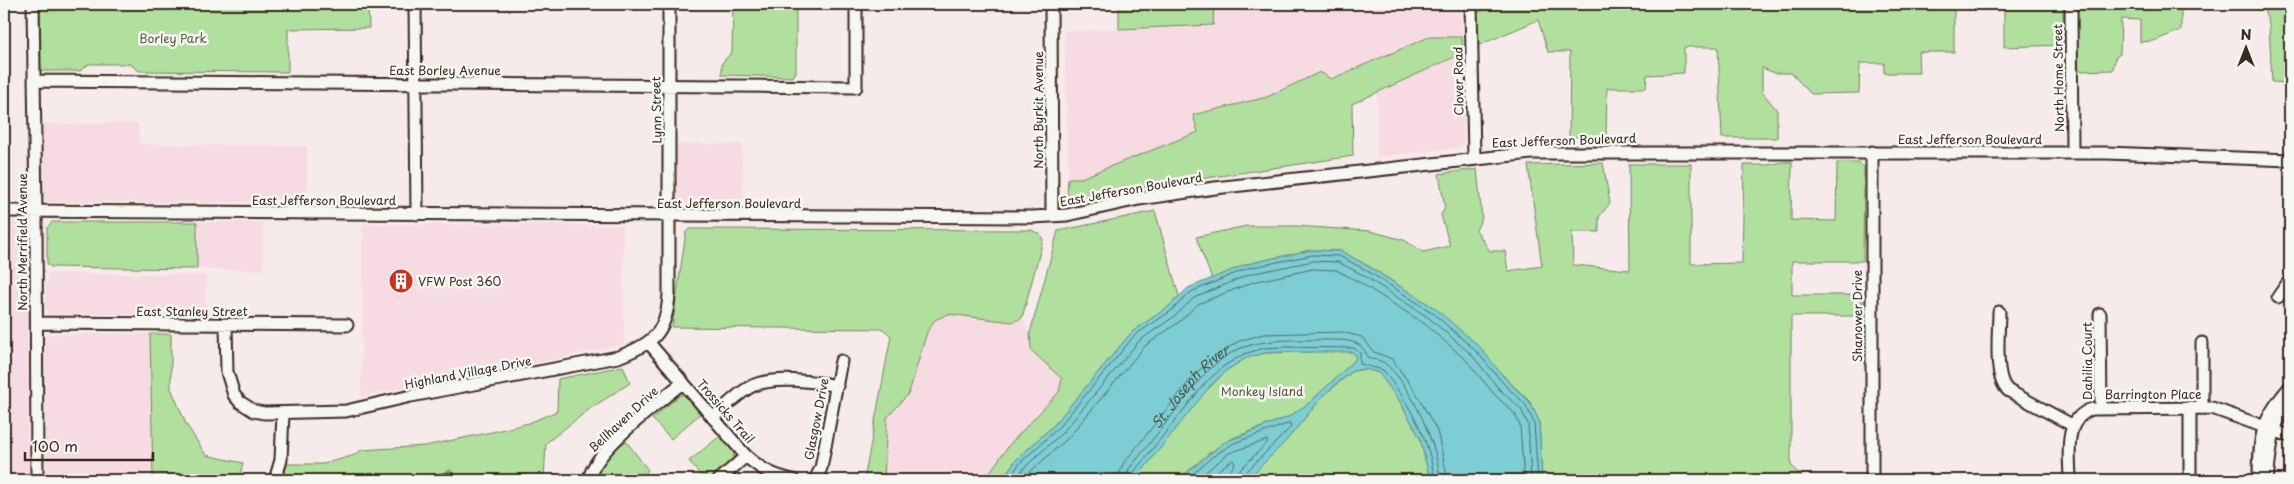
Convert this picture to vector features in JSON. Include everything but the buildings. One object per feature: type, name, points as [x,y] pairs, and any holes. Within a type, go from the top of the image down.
[{"type":"street","name":"North Merrifield Avenue","points":[[33,4],[37,480]]},
{"type":"street","points":[[416,4],[417,214]]},
{"type":"street","name":"Lynn Street","points":[[669,4],[670,216]]},
{"type":"street","name":"East Borley Avenue","points":[[34,81],[856,87],[856,4]]},
{"type":"street","name":"North Byrkit Avenue","points":[[1051,4],[1052,216]]},
{"type":"street","name":"Clover Road","points":[[1471,4],[1474,158]]},
{"type":"street","name":"North Home Street","points":[[2070,4],[2072,152]]},
{"type":"street","name":"East Jefferson Boulevard","points":[[4,211],[670,216],[1052,216],[1139,199],[1215,188],[1474,158],[1578,152],[2072,152],[2290,160]]},
{"type":"street","name":"Shanower Drive","points":[[1872,152],[1872,480]]},
{"type":"street","points":[[649,343],[658,334],[668,308],[670,216]]},
{"type":"street","points":[[2278,297],[2290,280]]},
{"type":"street","points":[[2000,312],[1999,360],[2002,385],[2009,391],[2072,425],[2070,432],[2070,480]]},
{"type":"street","name":"Dahilia Court","points":[[2100,314],[2101,408]]},
{"type":"street","name":"East Stanley Street","points":[[37,323],[347,325]]},
{"type":"street","name":"Highland Village Drive","points":[[226,325],[227,372],[234,395],[240,402],[254,410],[283,413],[326,413],[367,408],[411,396],[618,357],[649,343]]},
{"type":"street","name":"Trossicks Trail","points":[[649,343],[746,456],[772,476],[793,480]]},
{"type":"street","points":[[2190,480],[2202,343]]},
{"type":"street","name":"Glasgow Drive","points":[[815,480],[821,468],[841,361]]},
{"type":"street","name":"Bellhaven Drive","points":[[589,480],[599,457],[683,382]]},
{"type":"street","points":[[713,418],[744,391],[761,383],[819,382],[837,386]]},
{"type":"street","points":[[2267,480],[2269,428],[2273,407],[2290,387]]},
{"type":"street","points":[[2259,480],[2260,442],[2290,401]]},
{"type":"street","name":"Barrington Place","points":[[2072,425],[2080,414],[2088,410],[2101,408],[2196,407],[2218,409],[2290,436]]},
{"type":"street","points":[[275,480],[281,460],[283,413]]},
{"type":"street","points":[[719,480],[746,456]]},
{"type":"shaded area","points":[[1214,4],[1461,4],[1462,37],[1429,37],[1331,79],[1320,73],[1267,97],[1193,115],[1198,132],[1081,178],[1068,178],[1065,31],[1212,25]]},
{"type":"shaded area","points":[[1477,4],[1498,4],[1477,13]]},
{"type":"shaded area","points":[[1463,53],[1464,144],[1458,148],[1377,157],[1377,93]]},
{"type":"shaded area","points":[[138,123],[139,144],[307,146],[307,202],[47,202],[44,199],[41,195],[41,124]]},
{"type":"shaded area","points":[[677,144],[742,144],[743,205],[677,205]]},
{"type":"shaded area","points":[[4,221],[22,221],[29,226],[28,480],[4,480]]},
{"type":"shaded area","points":[[197,222],[263,222],[263,270],[197,269]]},
{"type":"shaded area","points":[[363,224],[623,225],[624,344],[533,364],[408,386],[361,397]]},
{"type":"shaded area","points":[[47,273],[206,275],[206,314],[49,314],[45,308]]},
{"type":"shaded area","points":[[948,314],[1012,322],[1022,318],[1030,333],[1031,350],[1062,379],[1059,392],[1010,444],[984,480],[884,480],[887,418],[909,393],[927,332],[935,320]]},
{"type":"shaded area","points":[[49,334],[150,334],[153,480],[46,480],[45,337]]},
{"type":"green space","name":"Borley Park","points":[[40,4],[368,4],[369,28],[288,29],[288,72],[139,71],[130,64],[89,64],[80,71],[41,71]]},
{"type":"green space","points":[[733,4],[796,4],[796,72],[793,77],[722,75],[722,63],[732,52]]},
{"type":"green space","points":[[1119,4],[1214,4],[1213,25],[1119,29]]},
{"type":"green space","points":[[1498,4],[1954,4],[1954,52],[1918,52],[1919,73],[1884,73],[1884,63],[1860,63],[1859,93],[1811,94],[1791,73],[1775,73],[1762,68],[1762,92],[1777,110],[1777,138],[1722,138],[1718,47],[1684,47],[1684,73],[1647,75],[1646,88],[1607,88],[1606,136],[1569,137],[1570,52],[1548,52],[1538,20],[1477,46],[1477,13]]},
{"type":"green space","points":[[2004,4],[2063,4],[2063,45],[2004,47]]},
{"type":"green space","points":[[2077,4],[2181,4],[2181,30],[2154,41],[2140,42],[2140,20],[2121,19],[2120,54],[2115,58],[2113,70],[2078,71]]},
{"type":"green space","points":[[2262,4],[2290,4],[2290,83],[2272,82],[2269,24]]},
{"type":"green space","points":[[1429,37],[1462,37],[1463,53],[1352,104],[1353,156],[1067,199],[1068,178],[1081,178],[1198,132],[1193,115],[1267,97],[1320,72],[1331,79]]},
{"type":"green space","points":[[1792,162],[1791,220],[1836,221],[1837,163],[1860,163],[1864,167],[1863,261],[1792,261],[1792,295],[1863,295],[1863,316],[1791,316],[1791,465],[1804,480],[1542,480],[1539,421],[1530,402],[1436,309],[1341,251],[1311,250],[1247,264],[1212,279],[1196,237],[1246,226],[1296,226],[1370,231],[1404,240],[1423,252],[1450,246],[1441,215],[1445,208],[1439,174],[1477,169],[1482,218],[1476,230],[1490,251],[1505,251],[1508,271],[1542,266],[1528,165],[1603,163],[1610,203],[1599,217],[1599,232],[1572,232],[1573,265],[1630,270],[1629,164],[1691,164],[1691,264],[1742,263],[1744,165],[1768,165]]},
{"type":"green space","points":[[1155,211],[1179,296],[1168,307],[1132,332],[1054,425],[1016,460],[1001,480],[984,480],[1010,444],[1059,392],[1062,379],[1031,350],[1030,333],[1058,231]]},
{"type":"green space","points":[[52,222],[197,222],[197,269],[51,267],[47,264],[47,228]]},
{"type":"green space","points":[[690,229],[1031,230],[1040,234],[1043,240],[1022,318],[1012,322],[948,314],[935,320],[927,332],[909,393],[887,418],[884,480],[864,480],[891,336],[883,329],[672,327],[686,232]]},
{"type":"green space","points":[[150,334],[171,334],[171,388],[186,424],[206,455],[243,463],[239,480],[153,480]]},
{"type":"green space","name":"Monkey Island","points":[[1352,352],[1356,355],[1355,360],[1308,404],[1288,417],[1233,438],[1209,453],[1178,480],[1135,480],[1197,400],[1227,370],[1246,358],[1265,353]]},
{"type":"green space","points":[[623,366],[630,383],[591,408],[546,443],[544,480],[531,480],[528,475],[519,474],[515,478],[499,477],[498,480],[454,480],[451,470],[416,480],[283,480],[287,464],[323,464],[352,456],[362,450],[425,446],[529,423],[557,411],[558,379]]},
{"type":"green space","points":[[1365,369],[1379,373],[1399,400],[1420,438],[1430,480],[1244,480],[1253,474],[1285,442],[1324,395],[1353,371]]},
{"type":"green space","points":[[680,395],[685,395],[701,413],[671,439],[652,419]]},
{"type":"green space","points":[[720,436],[734,452],[733,459],[708,480],[704,480],[689,461]]},
{"type":"green space","points":[[626,441],[648,470],[640,480],[598,480],[597,474],[602,463]]},
{"type":"water","name":"St. Joseph River","points":[[1311,250],[1341,251],[1368,266],[1436,309],[1480,347],[1507,381],[1530,402],[1539,421],[1542,480],[1430,480],[1420,438],[1399,400],[1379,373],[1365,369],[1353,371],[1324,395],[1285,442],[1253,474],[1244,480],[1178,480],[1223,443],[1288,417],[1308,404],[1355,360],[1356,355],[1352,352],[1283,352],[1265,353],[1246,358],[1227,370],[1210,386],[1135,480],[1001,480],[1016,460],[1054,425],[1132,332],[1168,307],[1188,288],[1247,264]]},
{"type":"place","name":"VFW Post 360","points":[[401,281]]}]
